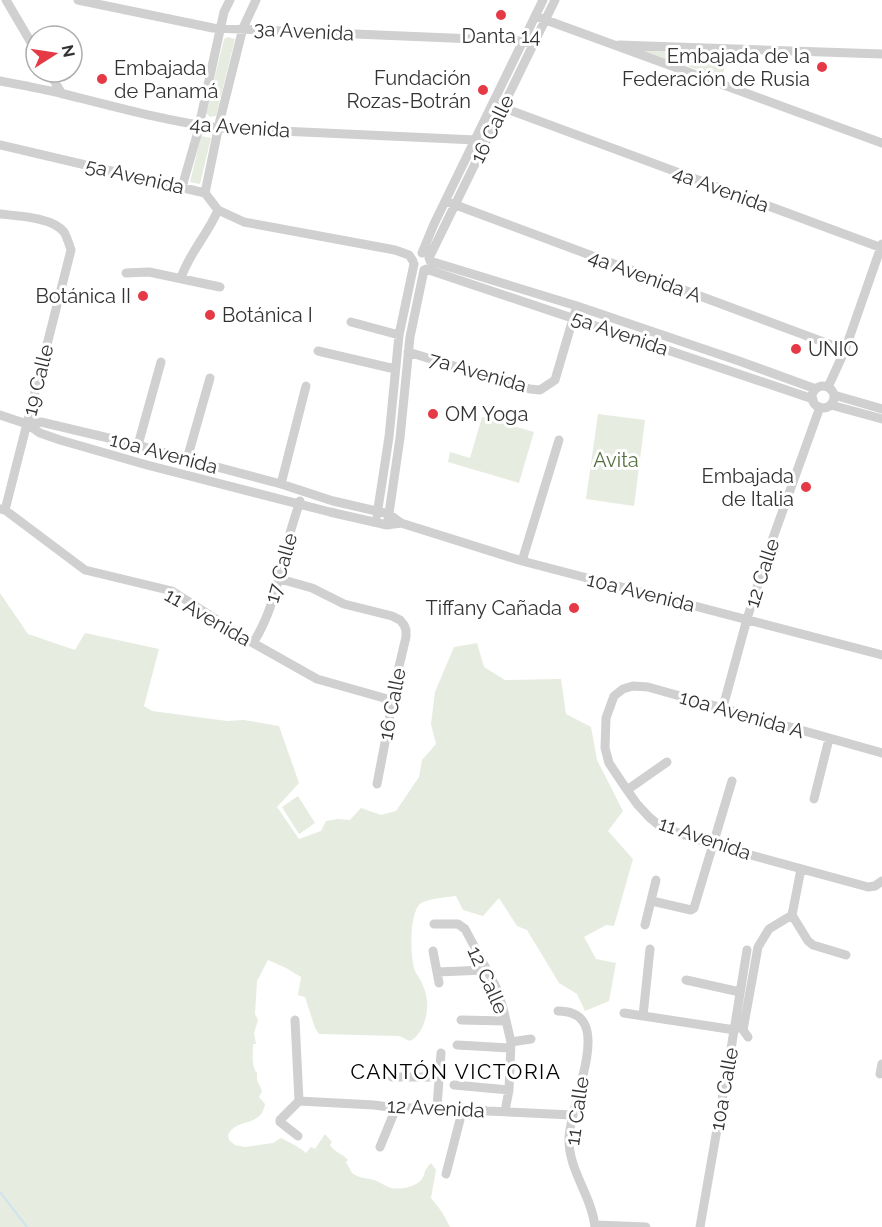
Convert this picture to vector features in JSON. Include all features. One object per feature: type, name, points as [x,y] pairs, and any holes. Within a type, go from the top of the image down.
[{"type":"street","points":[[6,0],[24,31]]},
{"type":"street","name":"3a Avenida","points":[[78,0],[220,28],[523,41],[532,45]]},
{"type":"street","points":[[183,187],[224,12],[230,0]]},
{"type":"street","points":[[205,192],[243,28],[256,0]]},
{"type":"street","name":"16 Calle","points":[[480,142],[493,104],[543,0]]},
{"type":"street","name":"16 Calle","points":[[376,523],[389,437],[399,335],[422,261],[480,142],[502,108],[555,0]]},
{"type":"street","points":[[535,16],[882,143]]},
{"type":"street","points":[[611,45],[882,54]]},
{"type":"street","name":"4a Avenida","points":[[0,81],[156,118],[219,128],[480,142]]},
{"type":"street","points":[[56,84],[62,94]]},
{"type":"street","name":"4a Avenida","points":[[493,104],[882,246]]},
{"type":"street","name":"5a Avenida","points":[[0,145],[205,192],[218,210],[244,222],[396,249],[574,318],[813,399]]},
{"type":"street","name":"4a Avenida A","points":[[450,203],[845,350]]},
{"type":"street","points":[[181,278],[193,252],[212,224],[218,210]]},
{"type":"street","name":"19 Calle","points":[[0,214],[56,225],[63,231],[71,250],[27,424],[2,509]]},
{"type":"street","points":[[831,405],[834,400],[831,391],[882,246]]},
{"type":"street","name":"16 Calle","points":[[387,525],[408,352],[422,261]]},
{"type":"street","name":"5a Avenida","points":[[422,261],[577,306],[816,389]]},
{"type":"street","points":[[126,273],[149,272],[220,287]]},
{"type":"street","points":[[574,318],[577,306]]},
{"type":"street","name":"7a Avenida","points":[[408,352],[530,389],[540,390],[555,380],[574,318]]},
{"type":"street","points":[[351,322],[399,335]]},
{"type":"street","points":[[318,351],[395,369]]},
{"type":"street","points":[[138,445],[161,362]]},
{"type":"street","points":[[187,459],[210,378]]},
{"type":"street","points":[[281,484],[306,386]]},
{"type":"street","points":[[882,409],[821,386],[813,394],[813,399],[820,407],[831,405],[882,419]]},
{"type":"street","name":"12 Calle","points":[[723,708],[747,619],[820,407]]},
{"type":"street","name":"10a Avenida","points":[[0,415],[27,424],[40,433],[60,440],[147,465],[376,523],[387,525],[401,523]]},
{"type":"street","name":"10a Avenida","points":[[27,424],[41,422],[138,445],[281,484],[333,501],[389,514],[401,523],[522,561],[882,655]]},
{"type":"street","points":[[522,561],[560,440]]},
{"type":"street","points":[[147,465],[151,449]]},
{"type":"street","name":"17 Calle","points":[[254,643],[261,631],[279,579],[303,491]]},
{"type":"street","points":[[391,497],[397,514],[414,527]]},
{"type":"street","name":"11 Avenida","points":[[2,509],[85,570],[171,591],[317,679],[391,700]]},
{"type":"street","name":"16 Calle","points":[[279,579],[312,588],[344,604],[392,616],[404,625],[406,637],[391,700],[377,784]]},
{"type":"street","name":"10a Avenida A","points":[[610,706],[614,696],[623,689],[633,686],[648,687],[882,753]]},
{"type":"street","name":"11 Avenida","points":[[610,706],[606,718],[604,748],[609,763],[637,804],[661,827],[714,845],[868,887],[875,886],[882,881]]},
{"type":"street","points":[[814,799],[829,739]]},
{"type":"street","points":[[627,790],[667,762]]},
{"type":"street","points":[[652,901],[691,910],[694,908],[732,781]]},
{"type":"street","points":[[801,868],[792,915],[808,941],[813,945],[846,955]]},
{"type":"street","points":[[645,925],[656,880]]},
{"type":"street","points":[[748,1037],[743,1030],[758,947],[769,928],[792,915]]},
{"type":"street","name":"12 Calle","points":[[434,924],[458,924],[465,929],[501,998],[510,1045],[509,1090],[505,1112]]},
{"type":"street","points":[[642,1016],[650,949]]},
{"type":"street","points":[[433,951],[438,977],[486,970]]},
{"type":"street","name":"10a Calle","points":[[700,1227],[747,951]]},
{"type":"street","points":[[686,980],[740,992]]},
{"type":"street","name":"11 Calle","points":[[558,1011],[568,1011],[579,1017],[585,1025],[588,1036],[580,1089],[572,1115],[569,1138],[572,1161],[596,1226]]},
{"type":"street","points":[[624,1013],[735,1030]]},
{"type":"street","points":[[295,1020],[299,1101],[280,1120],[281,1124],[298,1136]]},
{"type":"street","points":[[462,1020],[506,1021]]},
{"type":"street","points":[[457,1045],[510,1045],[531,1039]]},
{"type":"street","points":[[437,1107],[441,1053]]},
{"type":"street","points":[[392,1077],[439,1077]]},
{"type":"street","points":[[454,1085],[509,1090]]},
{"type":"street","name":"12 Avenida","points":[[299,1101],[396,1108],[463,1108],[572,1115]]},
{"type":"street","points":[[380,1147],[396,1108]]},
{"type":"street","points":[[446,1174],[463,1108]]},
{"type":"street","points":[[596,1226],[646,1227]]},
{"type":"green space","points":[[228,37],[235,39],[216,116],[210,117],[206,113],[224,39]]},
{"type":"green space","points":[[635,49],[726,54],[723,78]]},
{"type":"green space","points":[[201,136],[211,138],[200,184],[190,182]]},
{"type":"green space","name":"Avita","points":[[598,414],[645,420],[634,506],[586,499]]},
{"type":"green space","points":[[482,417],[534,432],[519,483],[448,462],[450,452],[470,458]]},
{"type":"green space","points":[[0,593],[28,634],[75,650],[85,633],[159,649],[144,706],[152,711],[227,721],[244,720],[279,726],[299,783],[277,807],[299,839],[321,831],[326,821],[350,820],[361,808],[381,815],[396,811],[419,777],[422,760],[436,744],[431,724],[435,692],[454,647],[477,643],[484,667],[505,680],[561,679],[566,714],[591,727],[597,760],[623,811],[608,831],[633,859],[614,926],[606,925],[584,937],[596,959],[616,963],[609,1001],[585,1011],[577,994],[559,983],[527,930],[517,926],[499,898],[483,916],[463,910],[456,896],[427,901],[416,909],[412,926],[412,956],[415,971],[424,989],[427,1006],[422,1028],[410,1041],[399,1036],[319,1034],[305,997],[298,995],[301,977],[268,960],[257,981],[255,1014],[258,1020],[254,1033],[256,1044],[253,1044],[253,1060],[262,1091],[259,1097],[265,1104],[263,1111],[254,1120],[232,1129],[228,1135],[229,1140],[235,1145],[245,1147],[273,1143],[281,1138],[306,1153],[311,1147],[315,1149],[325,1134],[332,1142],[330,1145],[348,1160],[346,1162],[352,1173],[395,1189],[419,1182],[431,1163],[436,1170],[431,1198],[450,1227],[0,1227]]},
{"type":"green space","points":[[298,796],[315,823],[299,834],[282,807]]},
{"type":"waterway","points":[[0,1192],[27,1227]]},
{"type":"place","name":"Danta 14","points":[[501,15]]},
{"type":"place","name":"Embajada de la Federación de Rusia","points":[[822,67]]},
{"type":"place","name":"Embajada de Panamá","points":[[102,79]]},
{"type":"place","name":"Fundación Rozas-Botrán","points":[[483,90]]},
{"type":"place","name":"Botánica II","points":[[143,296]]},
{"type":"place","name":"Botánica I","points":[[210,315]]},
{"type":"place","name":"UNIO","points":[[796,349]]},
{"type":"place","name":"OM Yoga","points":[[433,414]]},
{"type":"place","name":"Embajada de Italia","points":[[806,487]]},
{"type":"place","name":"Tiffany Cañada","points":[[574,608]]},
{"type":"district","name":"CANTÓN VICTORIA","points":[[456,1072]]}]
